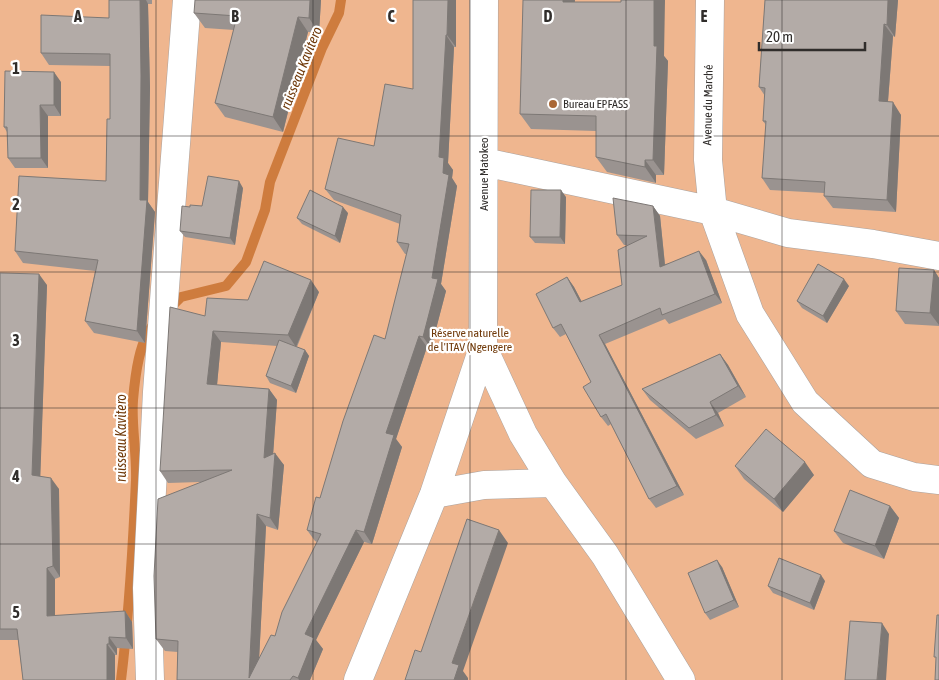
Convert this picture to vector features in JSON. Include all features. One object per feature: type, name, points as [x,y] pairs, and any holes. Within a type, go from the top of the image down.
[{"type":"street","points":[[150,680],[148,588],[157,392],[187,0]]},
{"type":"street","name":"Avenue Matokeo","points":[[483,348],[484,0]]},
{"type":"street","name":"Avenue du Marché","points":[[710,0],[708,160],[713,210],[750,314],[805,402],[872,464],[914,477],[939,480]]},
{"type":"street","points":[[484,162],[713,210],[788,233],[873,244],[939,256]]},
{"type":"street","points":[[483,348],[523,434],[552,482],[604,555],[681,680]]},
{"type":"street","points":[[358,680],[434,494],[483,348]]},
{"type":"street","points":[[434,494],[484,486],[552,482]]},
{"type":"green space","name":"Réserve naturelle de l'ITAV (Ngengere","points":[[0,0],[939,0],[939,680],[0,680]]},
{"type":"building","points":[[109,0],[140,0],[140,200],[147,200],[137,331],[85,321],[98,260],[15,251],[19,176],[106,181],[107,119],[110,119],[110,54],[41,53],[41,15],[109,18]]},
{"type":"building","points":[[195,0],[310,0],[309,18],[298,17],[273,117],[215,103],[237,16],[194,13]]},
{"type":"building","points":[[413,0],[448,0],[439,157],[444,158],[443,173],[449,175],[432,278],[438,279],[423,337],[419,336],[386,433],[394,435],[364,532],[356,530],[305,634],[314,638],[298,678],[293,676],[290,680],[177,680],[178,641],[156,639],[154,576],[158,499],[232,470],[160,471],[170,307],[205,316],[207,298],[248,300],[264,261],[311,280],[288,335],[213,331],[207,384],[269,389],[264,458],[275,453],[270,518],[257,514],[249,678],[271,635],[275,636],[282,612],[321,534],[307,530],[316,497],[320,498],[343,421],[374,335],[385,339],[409,244],[397,242],[401,215],[325,189],[338,138],[374,146],[385,84],[413,89]]},
{"type":"building","points":[[523,0],[621,2],[621,0],[654,0],[654,46],[657,46],[653,160],[645,160],[645,167],[596,157],[596,116],[520,114]]},
{"type":"building","points":[[765,0],[888,0],[887,25],[884,24],[879,101],[893,102],[887,200],[824,196],[825,182],[762,178],[766,121],[763,121],[765,88],[759,87]]},
{"type":"building","points":[[5,71],[54,72],[54,105],[40,105],[41,158],[8,158],[7,127],[4,127]]},
{"type":"building","points":[[208,176],[239,181],[230,238],[180,231],[182,206],[202,206]]},
{"type":"building","points":[[310,190],[343,207],[335,236],[297,218]]},
{"type":"building","points":[[531,190],[561,190],[560,237],[530,237]]},
{"type":"building","points":[[613,198],[653,206],[660,267],[699,251],[715,294],[662,315],[660,308],[599,335],[677,486],[649,499],[606,414],[601,417],[583,387],[591,382],[561,324],[553,328],[536,294],[567,277],[580,302],[622,285],[618,250],[647,236],[617,235]]},
{"type":"building","points":[[818,264],[844,279],[823,316],[797,301]]},
{"type":"building","points":[[899,268],[934,270],[930,313],[896,311]]},
{"type":"building","points":[[0,273],[39,274],[32,475],[51,478],[53,566],[47,568],[47,616],[125,611],[126,638],[109,637],[109,644],[107,644],[107,680],[23,680],[17,629],[0,629]]},
{"type":"building","points":[[279,340],[305,350],[291,386],[266,376]]},
{"type":"building","points":[[720,354],[738,386],[710,402],[716,415],[689,428],[642,389]]},
{"type":"building","points":[[766,429],[805,462],[774,499],[735,466]]},
{"type":"building","points":[[850,490],[890,506],[875,546],[834,531]]},
{"type":"building","points":[[467,519],[499,530],[452,663],[459,665],[454,680],[405,680],[415,650],[421,652]]},
{"type":"building","points":[[779,558],[821,575],[810,603],[768,586]]},
{"type":"building","points":[[717,560],[734,600],[705,613],[688,573]]},
{"type":"building","points":[[937,615],[939,615],[939,680],[935,680],[936,657],[934,657]]},
{"type":"building","points":[[850,621],[882,623],[877,680],[845,680]]},
{"type":"waterway","name":"ruisseau Kavitero","points":[[170,308],[181,297],[226,286],[246,262],[265,210],[270,182],[322,48],[339,13],[341,0]]},
{"type":"waterway","name":"ruisseau Kavitero","points":[[121,680],[136,480],[133,420],[134,391],[142,348],[150,329],[156,322]]},
{"type":"place","name":"Bureau EPFASS","points":[[553,104]]}]
